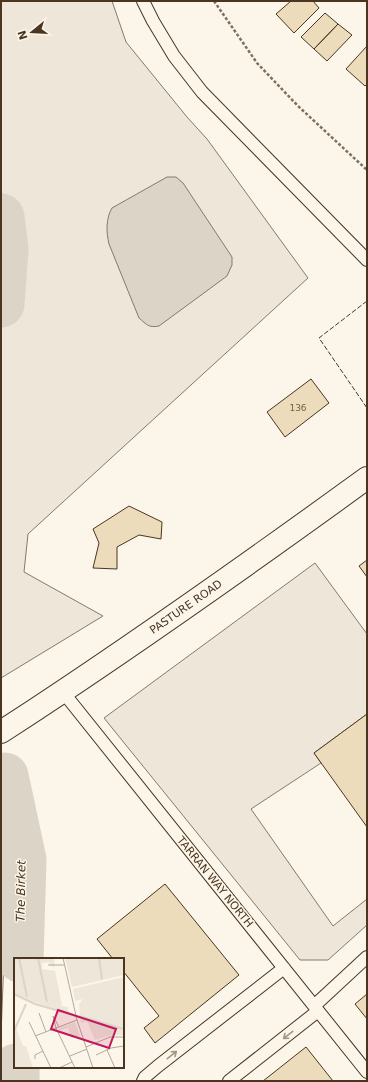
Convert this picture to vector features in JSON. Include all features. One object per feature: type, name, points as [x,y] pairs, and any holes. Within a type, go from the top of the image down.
[{"type":"main road","name":"PASTURE ROAD","points":[[1,732],[63,692],[248,565],[367,478]]},
{"type":"lane","points":[[143,1],[174,56],[202,92],[367,260]]},
{"type":"lane","name":"TARRAN WAY NORTH","points":[[63,692],[367,1072]]},
{"type":"lane","points":[[229,1081],[316,1008],[367,957]]},
{"type":"lane","points":[[143,1081],[145,1077],[158,1066],[284,968]]},
{"type":"path","points":[[214,1],[257,63],[298,106],[367,170]]},
{"type":"shaded area","points":[[1,1],[112,1],[126,42],[187,117],[207,139],[308,278],[28,534],[24,572],[103,616],[1,678]]},
{"type":"shaded area","points":[[167,177],[176,177],[183,183],[232,257],[232,265],[227,276],[159,326],[153,327],[146,324],[139,318],[109,244],[107,225],[112,208]]},
{"type":"shaded area","points":[[315,563],[367,634],[367,714],[314,753],[321,763],[251,809],[333,926],[367,899],[367,925],[328,960],[300,960],[104,718]]},
{"type":"shaded area","points":[[1,906],[5,930],[1,1036]]},
{"type":"building","points":[[291,1],[313,1],[319,8],[294,33],[276,14]]},
{"type":"building","points":[[325,13],[338,24],[314,49],[301,37]]},
{"type":"building","points":[[338,24],[352,35],[327,61],[314,49]]},
{"type":"building","points":[[367,46],[367,84],[365,86],[346,69]]},
{"type":"building","points":[[311,379],[329,403],[285,437],[267,412]]},
{"type":"building","points":[[129,506],[162,522],[161,539],[139,535],[117,547],[117,569],[93,568],[99,543],[93,529]]},
{"type":"building","points":[[367,560],[367,577],[359,566]]},
{"type":"building","points":[[367,714],[367,827],[314,753]]},
{"type":"building","points":[[165,884],[239,975],[155,1043],[144,1028],[159,1016],[124,972],[124,958],[112,958],[97,939]]},
{"type":"building","points":[[367,994],[367,1019],[355,1004]]},
{"type":"building","points":[[306,1047],[333,1081],[263,1081]]},
{"type":"waterway","name":"The Birket","points":[[1,217],[5,249],[1,304]]},
{"type":"waterway","name":"The Birket","points":[[5,776],[23,860],[20,958]]},
{"type":"waterway","name":"The Birket","points":[[16,1068],[16,1081]]},
{"type":"fence","points":[[367,301],[319,338],[367,408]]}]
